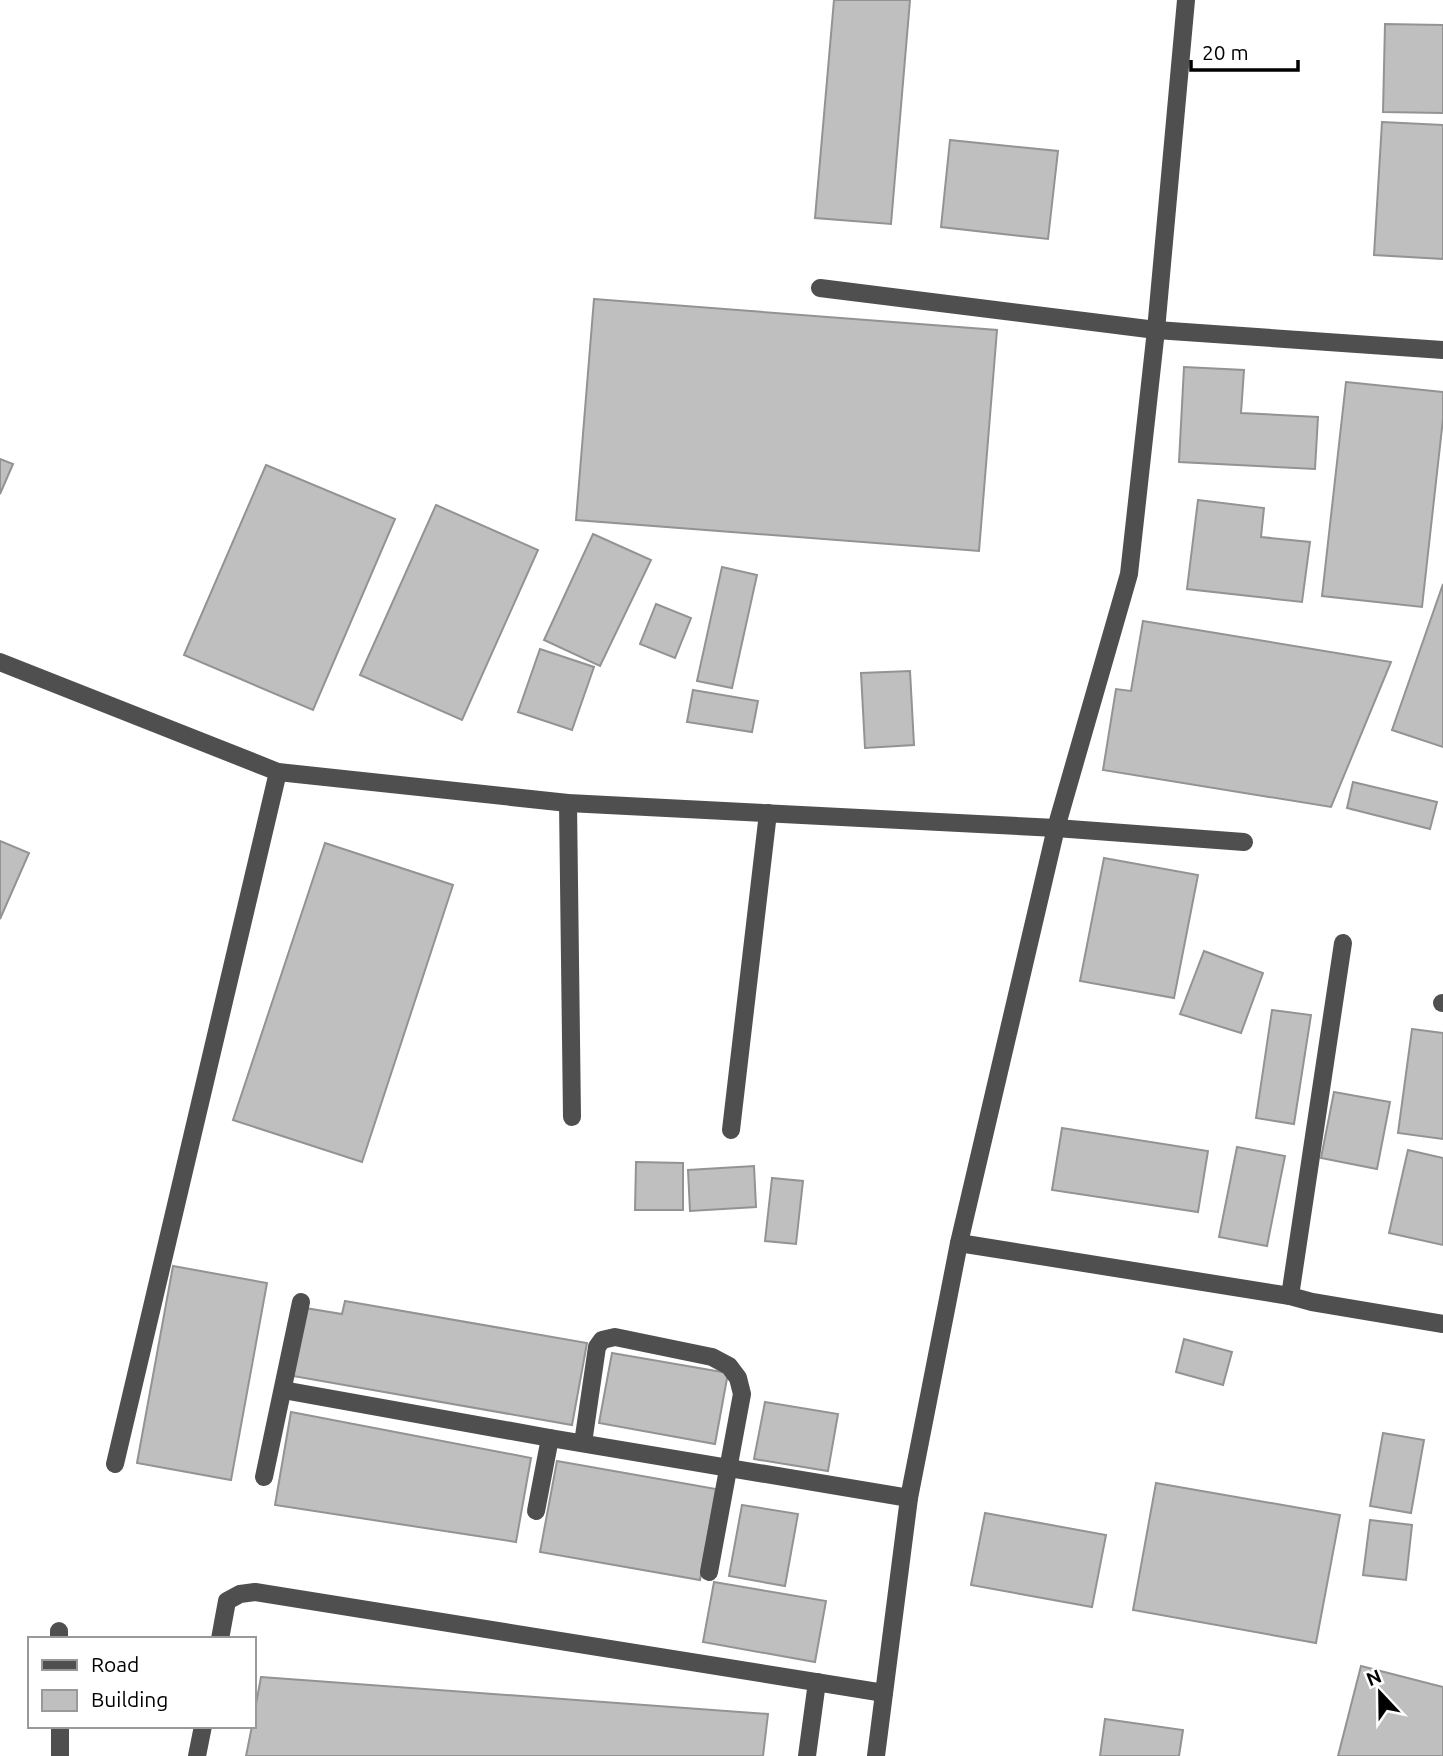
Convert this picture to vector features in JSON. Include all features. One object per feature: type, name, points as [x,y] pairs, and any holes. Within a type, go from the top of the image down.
[{"type":"street","points":[[876,1756],[909,1497],[959,1243],[1056,828],[1129,574],[1156,330],[1186,0]]},
{"type":"street","points":[[820,288],[1156,330],[1443,349]]},
{"type":"street","points":[[0,662],[278,772],[568,803],[1056,828],[1244,842]]},
{"type":"street","points":[[114,1464],[278,772]]},
{"type":"street","points":[[568,803],[572,1117]]},
{"type":"street","points":[[731,1130],[768,813]]},
{"type":"street","points":[[1290,1296],[1343,943]]},
{"type":"street","points":[[959,1243],[1290,1296],[1443,1324]]},
{"type":"street","points":[[264,1477],[301,1302]]},
{"type":"street","points":[[583,1443],[597,1347],[602,1340],[615,1337],[712,1357],[729,1366],[738,1378],[742,1394],[709,1572]]},
{"type":"street","points":[[283,1390],[551,1438],[909,1497]]},
{"type":"street","points":[[536,1511],[551,1438]]},
{"type":"street","points":[[220,1637],[227,1601],[240,1594],[255,1592],[884,1693]]},
{"type":"street","points":[[807,1756],[817,1682]]},
{"type":"street","points":[[60,1728],[60,1756]]},
{"type":"street","points":[[197,1756],[203,1728]]},
{"type":"building","points":[[834,0],[910,0],[891,224],[815,218]]},
{"type":"building","points":[[1385,24],[1443,25],[1443,113],[1383,112]]},
{"type":"building","points":[[1382,122],[1443,125],[1443,259],[1374,255]]},
{"type":"building","points":[[950,140],[1058,151],[1048,239],[941,227]]},
{"type":"building","points":[[594,299],[997,330],[979,551],[576,520]]},
{"type":"building","points":[[1184,367],[1244,370],[1241,413],[1318,417],[1315,469],[1179,462]]},
{"type":"building","points":[[1346,382],[1443,392],[1443,419],[1422,607],[1322,596]]},
{"type":"building","points":[[0,459],[13,464],[0,494]]},
{"type":"building","points":[[266,465],[395,519],[313,710],[184,655]]},
{"type":"building","points":[[1198,500],[1264,508],[1261,537],[1310,542],[1302,602],[1187,589]]},
{"type":"building","points":[[436,505],[538,550],[462,720],[360,675]]},
{"type":"building","points":[[593,534],[651,560],[600,666],[544,640]]},
{"type":"building","points":[[722,567],[757,575],[732,688],[697,681]]},
{"type":"building","points":[[1443,584],[1443,747],[1392,730]]},
{"type":"building","points":[[656,604],[691,618],[675,658],[640,644]]},
{"type":"building","points":[[1143,621],[1391,662],[1331,807],[1103,770],[1116,689],[1131,691]]},
{"type":"building","points":[[540,649],[594,667],[572,730],[518,712]]},
{"type":"building","points":[[910,671],[914,745],[865,748],[861,673]]},
{"type":"building","points":[[693,690],[758,701],[752,732],[687,722]]},
{"type":"building","points":[[1353,782],[1437,802],[1430,829],[1347,808]]},
{"type":"building","points":[[0,841],[29,853],[0,919]]},
{"type":"building","points":[[325,843],[453,885],[362,1162],[233,1120]]},
{"type":"building","points":[[1104,858],[1198,875],[1174,998],[1080,981]]},
{"type":"building","points":[[1204,951],[1263,973],[1241,1033],[1180,1014]]},
{"type":"building","points":[[1272,1010],[1311,1015],[1294,1124],[1256,1118]]},
{"type":"building","points":[[1412,1029],[1443,1033],[1443,1139],[1398,1133]]},
{"type":"building","points":[[1334,1092],[1390,1102],[1377,1169],[1321,1158]]},
{"type":"building","points":[[1062,1128],[1208,1151],[1198,1212],[1052,1190]]},
{"type":"building","points":[[1237,1147],[1285,1156],[1267,1246],[1219,1237]]},
{"type":"building","points":[[1408,1150],[1443,1158],[1443,1245],[1389,1233]]},
{"type":"building","points":[[636,1162],[683,1163],[683,1210],[635,1210]]},
{"type":"building","points":[[754,1166],[756,1207],[690,1211],[688,1170]]},
{"type":"building","points":[[772,1178],[803,1181],[796,1244],[765,1241]]},
{"type":"building","points":[[173,1266],[267,1283],[231,1480],[137,1463]]},
{"type":"building","points":[[345,1301],[587,1343],[572,1425],[293,1376],[305,1308],[342,1314]]},
{"type":"building","points":[[1184,1339],[1232,1352],[1223,1385],[1176,1372]]},
{"type":"building","points":[[612,1353],[728,1373],[715,1444],[599,1423]]},
{"type":"building","points":[[765,1402],[838,1414],[828,1471],[754,1459]]},
{"type":"building","points":[[291,1412],[531,1458],[516,1542],[275,1505]]},
{"type":"building","points":[[1383,1433],[1424,1440],[1411,1513],[1370,1506]]},
{"type":"building","points":[[557,1461],[716,1489],[700,1580],[540,1552]]},
{"type":"building","points":[[1156,1483],[1340,1515],[1316,1643],[1133,1610]]},
{"type":"building","points":[[742,1505],[798,1514],[785,1586],[729,1576]]},
{"type":"building","points":[[985,1513],[1106,1535],[1092,1607],[971,1585]]},
{"type":"building","points":[[1370,1520],[1412,1525],[1406,1580],[1363,1575]]},
{"type":"building","points":[[714,1582],[826,1601],[815,1662],[703,1642]]},
{"type":"building","points":[[1361,1666],[1443,1687],[1443,1756],[1338,1756]]},
{"type":"building","points":[[261,1677],[768,1714],[763,1756],[246,1756],[252,1728],[256,1728],[256,1704]]},
{"type":"building","points":[[1105,1719],[1183,1730],[1179,1756],[1100,1756]]}]
